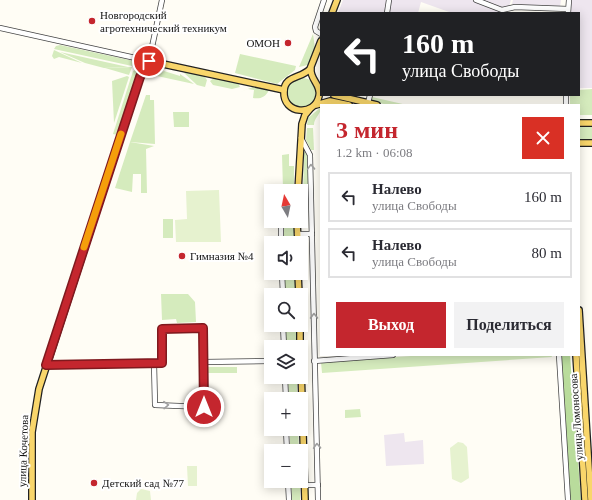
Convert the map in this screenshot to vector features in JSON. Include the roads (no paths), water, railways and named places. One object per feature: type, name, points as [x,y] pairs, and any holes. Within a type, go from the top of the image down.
[{"type":"main road","points":[[332,12],[337,0]]},
{"type":"main road","points":[[298,184],[301,127],[305,115],[313,107],[319,97],[318,84],[311,75],[311,68],[320,44]]},
{"type":"main road","points":[[149,61],[284,90]]},
{"type":"main road","name":"улица Кочетова","points":[[32,500],[33,420],[37,396],[140,77],[149,61]]},
{"type":"main road","points":[[301,127],[299,115],[285,99],[284,90],[288,81],[296,76],[306,73],[311,68]]},
{"type":"main road","points":[[296,76],[306,76],[318,84]]},
{"type":"main road","points":[[338,96],[372,104]]},
{"type":"main road","points":[[291,107],[303,111],[327,101],[344,104]]},
{"type":"main road","points":[[580,123],[592,123]]},
{"type":"main road","points":[[580,143],[592,143]]},
{"type":"main road","points":[[298,228],[298,234]]},
{"type":"main road","name":"улица Ломоносова","points":[[580,339],[585,500]]},
{"type":"main road","name":"улица Ломоносова","points":[[576,356],[590,463],[590,500]]},
{"type":"main road","points":[[301,384],[303,444]]},
{"type":"main road","points":[[304,488],[305,500]]},
{"type":"street","points":[[0,28],[149,61],[162,0]]},
{"type":"street","points":[[320,33],[316,31],[315,27],[324,0]]},
{"type":"street","points":[[386,12],[389,0]]},
{"type":"street","points":[[476,0],[502,10],[515,7],[568,11],[569,0]]},
{"type":"street","points":[[368,103],[370,96]]},
{"type":"street","points":[[300,138],[310,155],[318,500]]},
{"type":"street","points":[[298,234],[312,234]]},
{"type":"street","points":[[46,365],[154,363],[162,363],[162,329],[203,328],[204,407],[155,405],[154,363]]},
{"type":"street","points":[[314,361],[380,356]]},
{"type":"street","points":[[559,356],[568,500]]},
{"type":"street","points":[[203,362],[264,361]]},
{"type":"street","points":[[308,485],[318,485]]},
{"type":"street","points":[[288,488],[289,500]]},
{"type":"place","name":"Новгородский агротехнический техникум","points":[[92,21]]},
{"type":"place","name":"ОМОН","points":[[288,43]]},
{"type":"place","name":"Гимназия №4","points":[[182,256]]},
{"type":"place","name":"Детский сад №77","points":[[94,483]]}]
